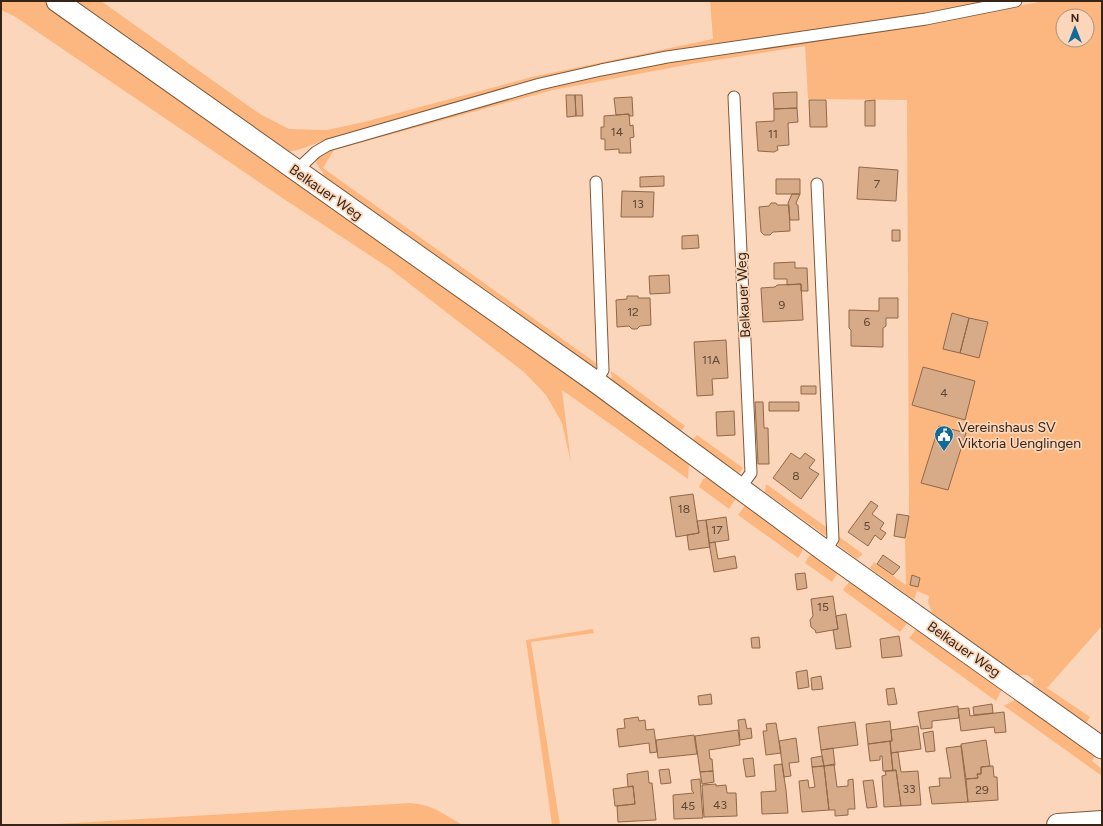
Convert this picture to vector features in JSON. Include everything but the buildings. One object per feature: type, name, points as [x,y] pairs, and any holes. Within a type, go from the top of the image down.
[{"type":"main road","points":[[1058,825],[1102,822]]},
{"type":"street","name":"Belkauer Weg","points":[[57,1],[596,382],[739,489],[1102,748]]},
{"type":"lane","points":[[296,171],[316,152],[328,145],[555,80],[667,57],[926,19],[1016,1]]},
{"type":"lane","name":"Belkauer Weg","points":[[734,97],[751,473],[739,489]]},
{"type":"lane","points":[[596,182],[603,370],[596,382]]},
{"type":"lane","points":[[817,184],[833,539],[825,551]]},
{"type":"shaded area","points":[[1,1],[49,1],[282,167],[689,462],[688,479],[562,390],[571,463],[562,423],[546,395],[524,372],[389,268],[284,199],[14,16],[1,10]]},
{"type":"shaded area","points":[[67,1],[101,1],[260,114],[289,129],[327,130],[364,122],[532,77],[713,39],[710,1],[998,1],[882,22],[659,54],[355,133],[337,136],[294,151],[280,152]]},
{"type":"shaded area","points":[[1045,1],[1102,1],[1102,626],[1047,688],[1090,717],[1086,723],[1032,684],[1034,680],[1027,675],[1017,675],[932,613],[928,602],[929,596],[917,591],[914,600],[870,568],[874,562],[906,585],[905,538],[909,516],[907,100],[808,99],[805,46],[691,64],[553,90],[334,150],[323,168],[596,363],[596,368],[323,179],[323,173],[316,163],[321,153],[332,148],[545,88],[639,66],[904,26]]},
{"type":"shaded area","points":[[611,371],[685,426],[681,431],[612,381]]},
{"type":"shaded area","points":[[697,435],[743,468],[739,473],[693,440]]},
{"type":"shaded area","points":[[708,477],[737,497],[729,509],[699,487],[703,479]]},
{"type":"shaded area","points":[[766,484],[829,529],[826,536],[765,492]]},
{"type":"shaded area","points":[[746,504],[802,546],[802,552],[798,558],[738,515]]},
{"type":"shaded area","points":[[838,536],[863,554],[857,559],[838,545]]},
{"type":"shaded area","points":[[814,554],[838,572],[832,582],[805,563],[809,556]]},
{"type":"shaded area","points":[[851,579],[909,621],[900,632],[843,590]]},
{"type":"shaded area","points":[[918,627],[1002,689],[996,701],[909,638]]},
{"type":"shaded area","points":[[593,629],[594,633],[531,642],[560,825],[552,825],[526,640]]},
{"type":"shaded area","points":[[1016,699],[1095,756],[1092,761],[1102,769],[1102,776],[1004,706]]},
{"type":"shaded area","points":[[410,803],[432,808],[463,825],[40,825]]},
{"type":"place","name":"Vereinshaus SV Viktoria Uenglingen","points":[[944,452]]}]
